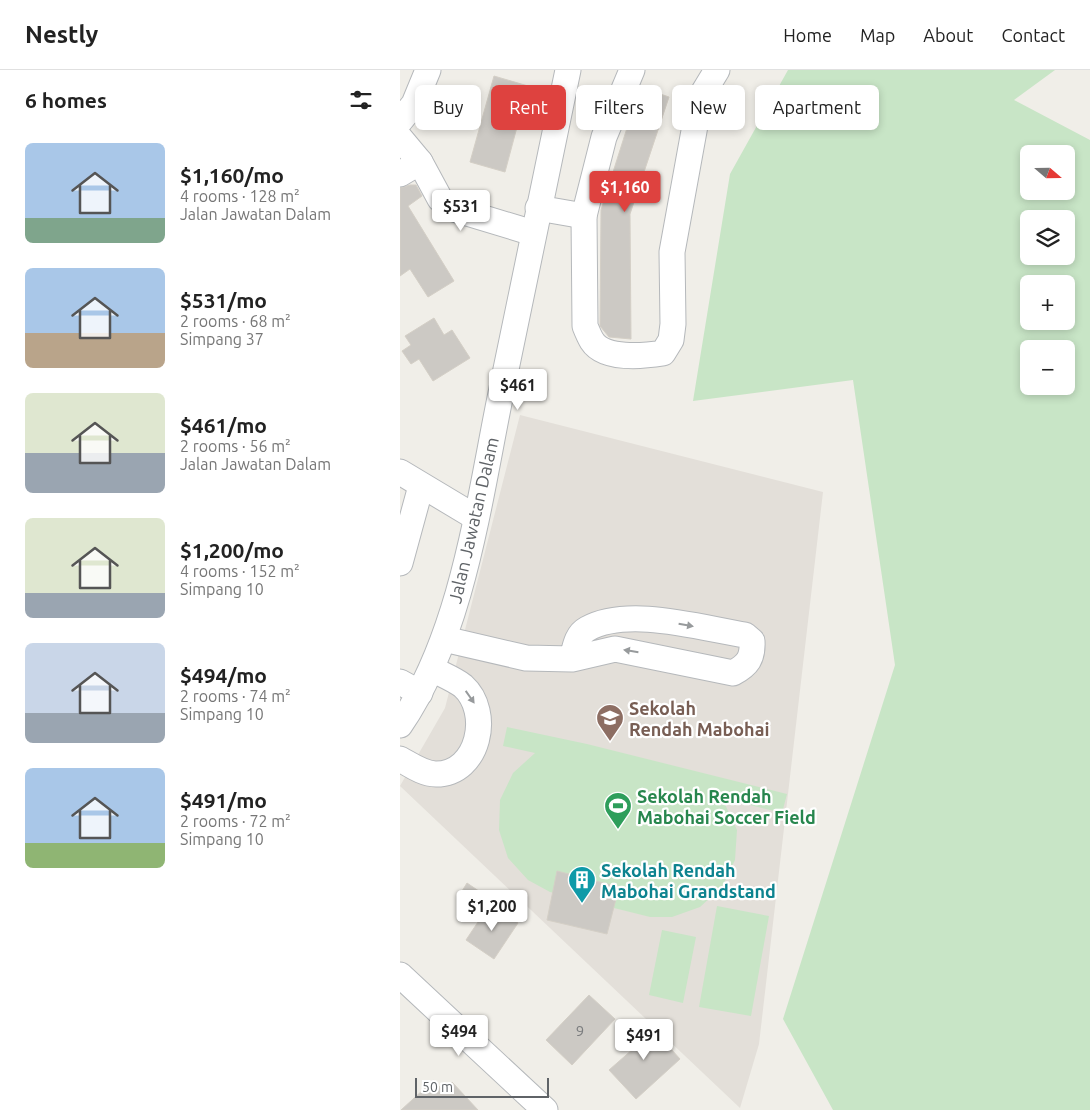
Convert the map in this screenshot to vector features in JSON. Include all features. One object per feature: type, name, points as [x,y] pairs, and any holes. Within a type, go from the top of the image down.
[{"type":"street","points":[[400,121],[414,104],[428,70]]},
{"type":"street","name":"Jalan Jawatan Dalam","points":[[400,725],[410,687],[432,669],[444,639],[475,517],[568,70]]},
{"type":"street","points":[[632,70],[604,137],[584,216],[585,326],[592,342],[608,352],[644,356],[663,353],[671,340],[673,324],[672,252],[700,98],[718,70]]},
{"type":"street","points":[[400,138],[410,168],[440,199],[454,209],[533,233]]},
{"type":"street","points":[[538,208],[584,216]]},
{"type":"street","points":[[400,472],[475,517]]},
{"type":"street","points":[[400,564],[421,486]]},
{"type":"street","points":[[444,639],[526,658],[572,659],[615,649],[733,673],[746,666],[753,653],[752,640],[745,635],[638,617],[610,621],[586,629],[576,640],[572,659]]},
{"type":"street","points":[[400,759],[417,769],[434,774],[448,773],[462,763],[473,749],[480,729],[478,708],[463,686],[432,669]]},
{"type":"street","points":[[400,975],[544,1110]]},
{"type":"shaded area","name":"Sekolah Rendah Mabohai","points":[[520,415],[823,492],[759,1044],[740,1108],[400,786],[445,708]]},
{"type":"green space","points":[[788,70],[1055,70],[1014,100],[1090,140],[1090,1110],[833,1110],[783,1019],[895,665],[853,380],[693,401],[730,174],[755,129],[879,130],[879,85],[780,85]]},
{"type":"green space","points":[[507,727],[587,744],[787,794],[782,813],[722,798],[737,830],[735,860],[722,887],[700,907],[672,917],[650,917],[550,892],[528,880],[508,858],[499,830],[500,800],[513,773],[535,753],[503,746]]},
{"type":"green space","points":[[717,906],[769,916],[751,1016],[699,1007]]},
{"type":"green space","points":[[662,930],[696,937],[683,1003],[649,995]]},
{"type":"building","points":[[494,76],[525,85],[491,85]]},
{"type":"building","points":[[491,87],[491,130],[516,130],[505,172],[470,162],[479,130],[481,130],[481,123]]},
{"type":"building","points":[[662,95],[669,97],[662,118]]},
{"type":"building","points":[[626,130],[658,130],[630,214],[631,339],[609,337],[600,326],[601,210]]},
{"type":"building","points":[[416,185],[422,196],[408,206],[454,281],[428,297],[410,269],[400,276],[400,188]]},
{"type":"building","points":[[434,318],[444,335],[452,330],[470,358],[433,381],[419,359],[411,364],[402,351],[411,345],[405,336]]},
{"type":"building","name":"Sekolah Rendah Mabohai Grandstand","points":[[557,871],[619,887],[607,934],[547,920]]},
{"type":"building","points":[[467,883],[492,900],[483,912],[459,896]]},
{"type":"building","points":[[490,904],[518,923],[494,959],[466,940]]},
{"type":"building","points":[[589,995],[615,1019],[572,1065],[546,1040]]},
{"type":"building","points":[[646,1021],[680,1059],[636,1099],[609,1070],[633,1049],[625,1040]]},
{"type":"building","points":[[434,1080],[443,1091],[452,1082],[478,1110],[401,1110]]},
{"type":"place","name":"Sekolah Rendah Mabohai","points":[[610,742]]},
{"type":"place","name":"Sekolah Rendah Mabohai Soccer Field","points":[[618,830]]},
{"type":"place","name":"Sekolah Rendah Mabohai Grandstand","points":[[582,904]]}]
